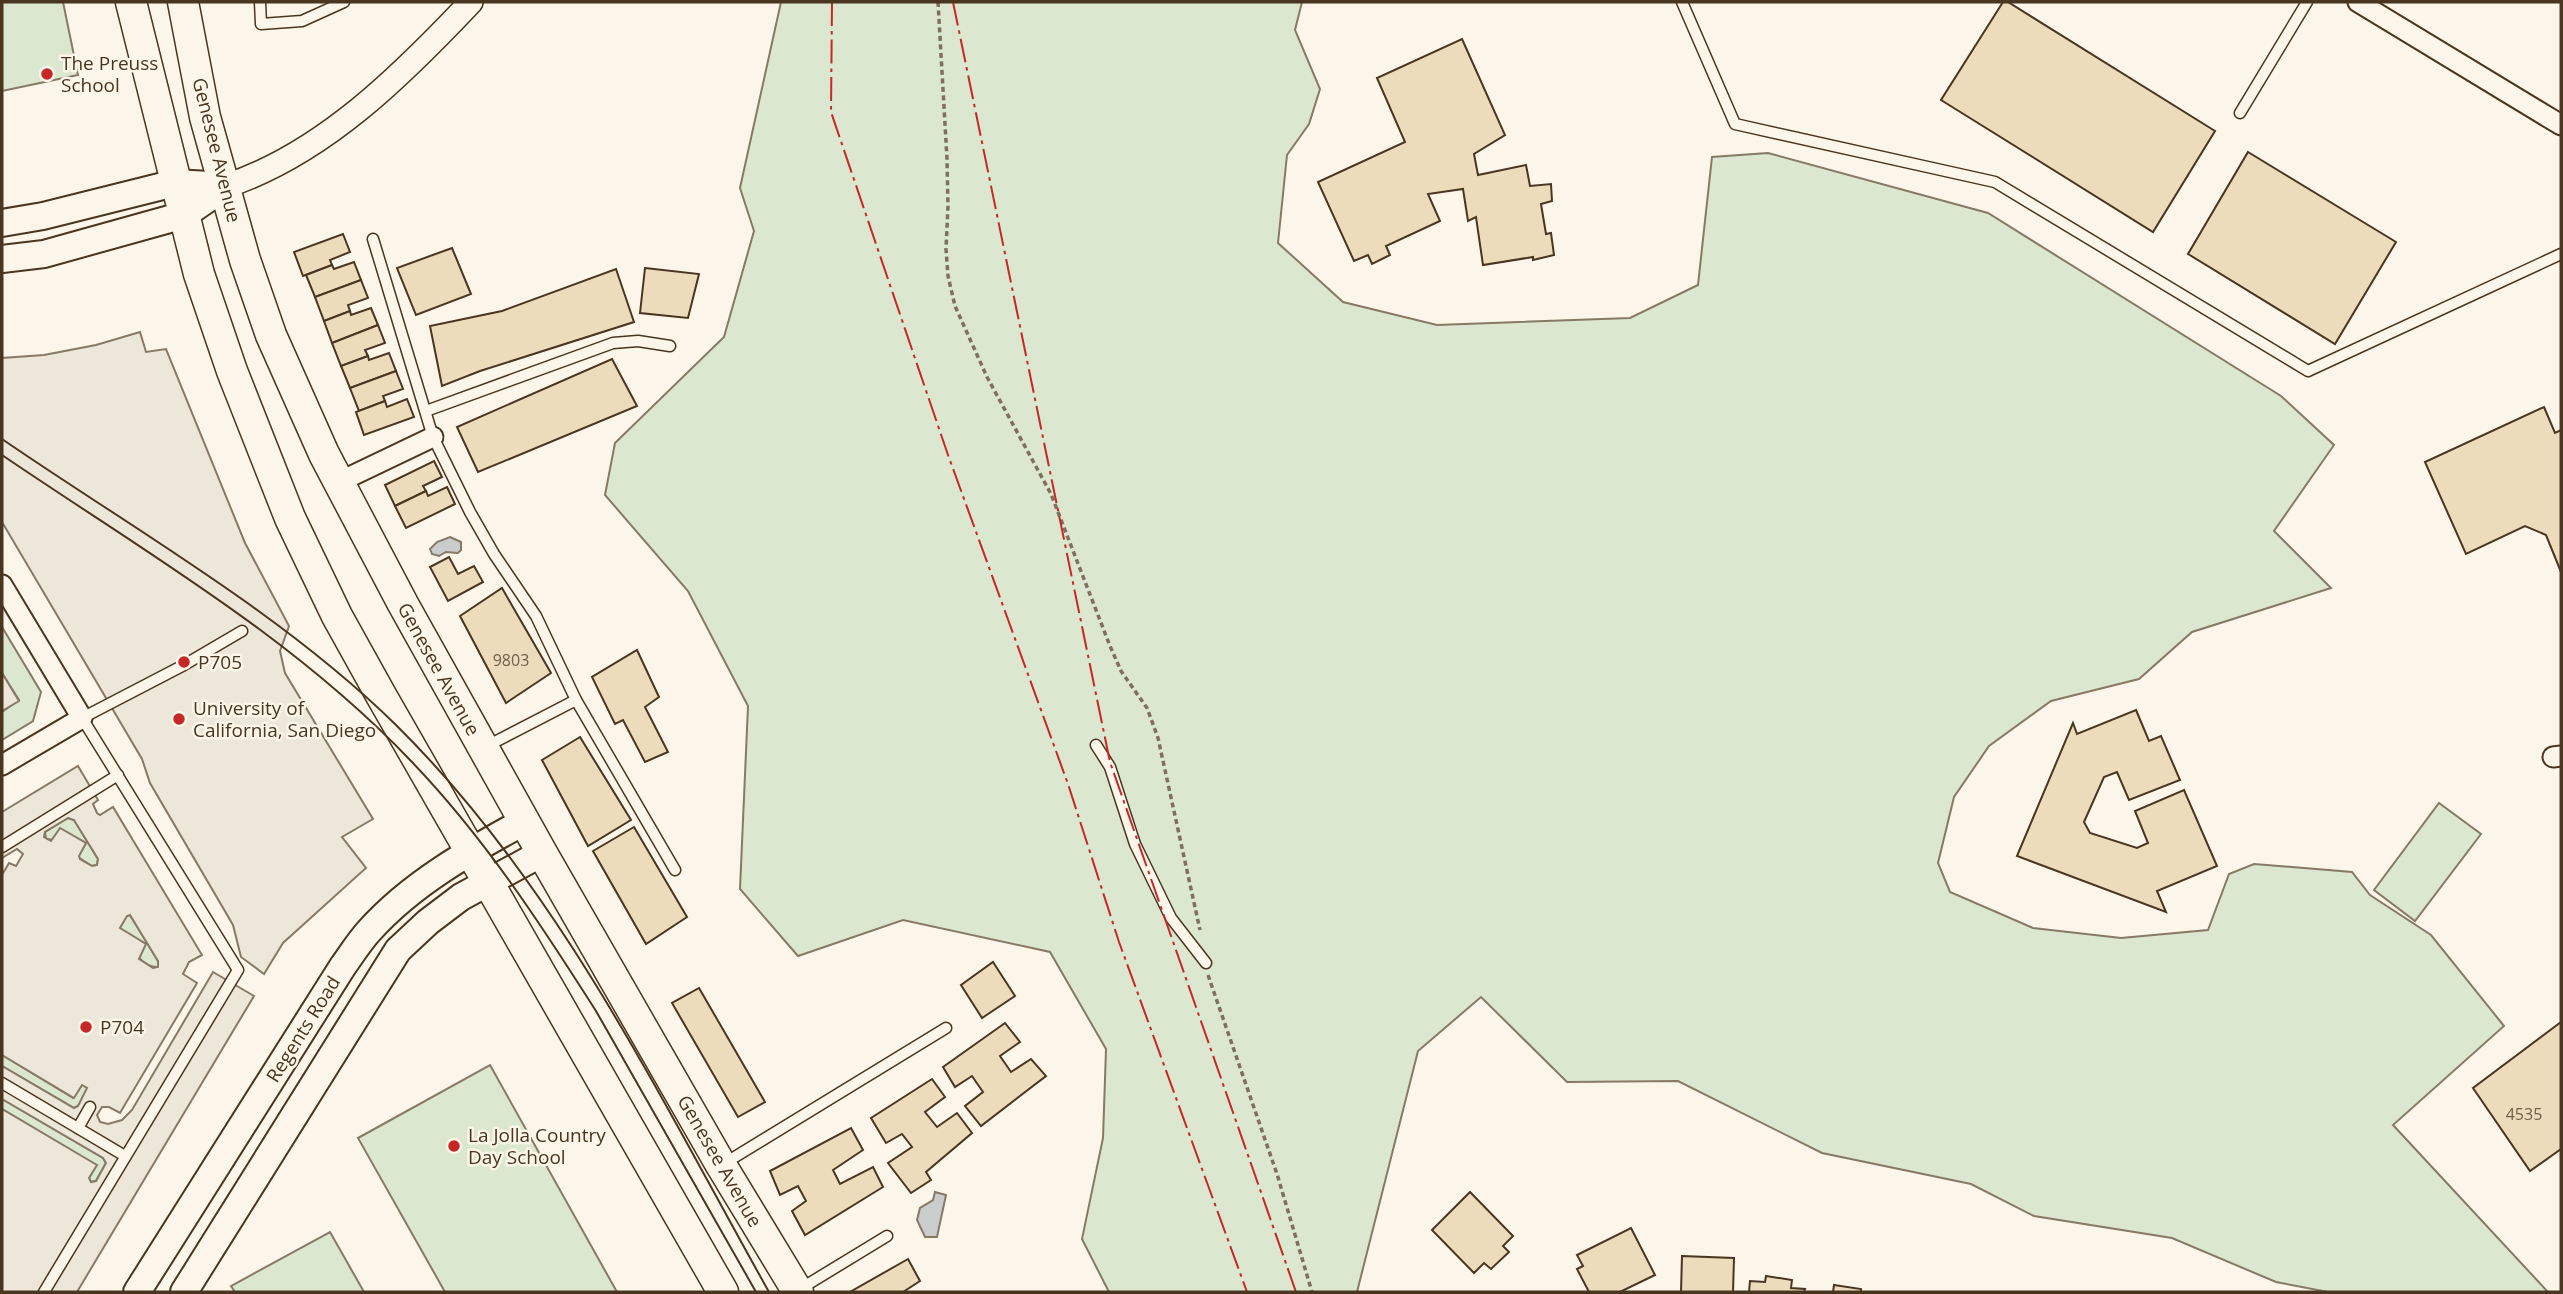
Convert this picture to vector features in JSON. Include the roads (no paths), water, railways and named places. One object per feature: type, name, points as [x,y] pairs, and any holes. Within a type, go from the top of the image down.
[{"type":"main road","points":[[131,2],[199,274],[232,371],[290,518],[337,616],[723,1292]]},
{"type":"main road","name":"Genesee Avenue","points":[[183,2],[205,117],[245,260],[271,335],[295,392],[403,604],[542,853],[797,1292]]},
{"type":"main road","points":[[2,223],[55,214],[175,183],[226,186]]},
{"type":"main road","points":[[2,259],[44,254],[184,215],[226,186]]},
{"type":"main road","name":"Regents Road","points":[[137,1292],[343,966],[368,931],[403,898],[470,851],[525,821]]},
{"type":"main road","name":"Regents Road","points":[[184,1292],[398,950],[460,897],[542,853]]},
{"type":"street","points":[[226,186],[258,175],[339,124],[384,87],[471,2]]},
{"type":"street","points":[[2358,2],[2561,125]]},
{"type":"street","points":[[339,482],[433,437]]},
{"type":"street","points":[[2,585],[82,718],[2,765]]},
{"type":"lane","points":[[260,2],[261,24],[302,21],[344,2]]},
{"type":"lane","points":[[1682,2],[1735,124],[1995,182],[2308,371],[2561,254]]},
{"type":"lane","points":[[2240,113],[2307,2]]},
{"type":"lane","points":[[373,239],[433,437],[494,554],[536,616],[576,700],[675,870]]},
{"type":"lane","points":[[426,411],[613,343],[638,341],[670,346]]},
{"type":"lane","points":[[44,1292],[238,970],[82,718],[184,665],[242,631]]},
{"type":"lane","points":[[484,748],[576,700]]},
{"type":"lane","points":[[1097,745],[1110,767],[1135,844],[1171,918],[1206,963]]},
{"type":"lane","points":[[2,847],[118,775]]},
{"type":"lane","points":[[721,1165],[946,1028]]},
{"type":"lane","points":[[2,1083],[125,1156]]},
{"type":"lane","points":[[78,1128],[90,1107]]},
{"type":"lane","points":[[797,1292],[887,1236]]},
{"type":"tram line","points":[[2,439],[205,574],[305,646],[352,684],[396,725],[454,787],[507,854],[602,995],[769,1292]]},
{"type":"tram line","points":[[2,455],[215,597],[317,674],[365,716],[438,790],[510,882],[596,1011],[756,1292]]},
{"type":"place","name":"The Preuss School","points":[[47,74]]},
{"type":"place","name":"P705","points":[[184,662]]},
{"type":"place","name":"University of California, San Diego","points":[[179,719]]},
{"type":"place","name":"P704","points":[[86,1027]]},
{"type":"place","name":"La Jolla Country Day School","points":[[454,1146]]}]
